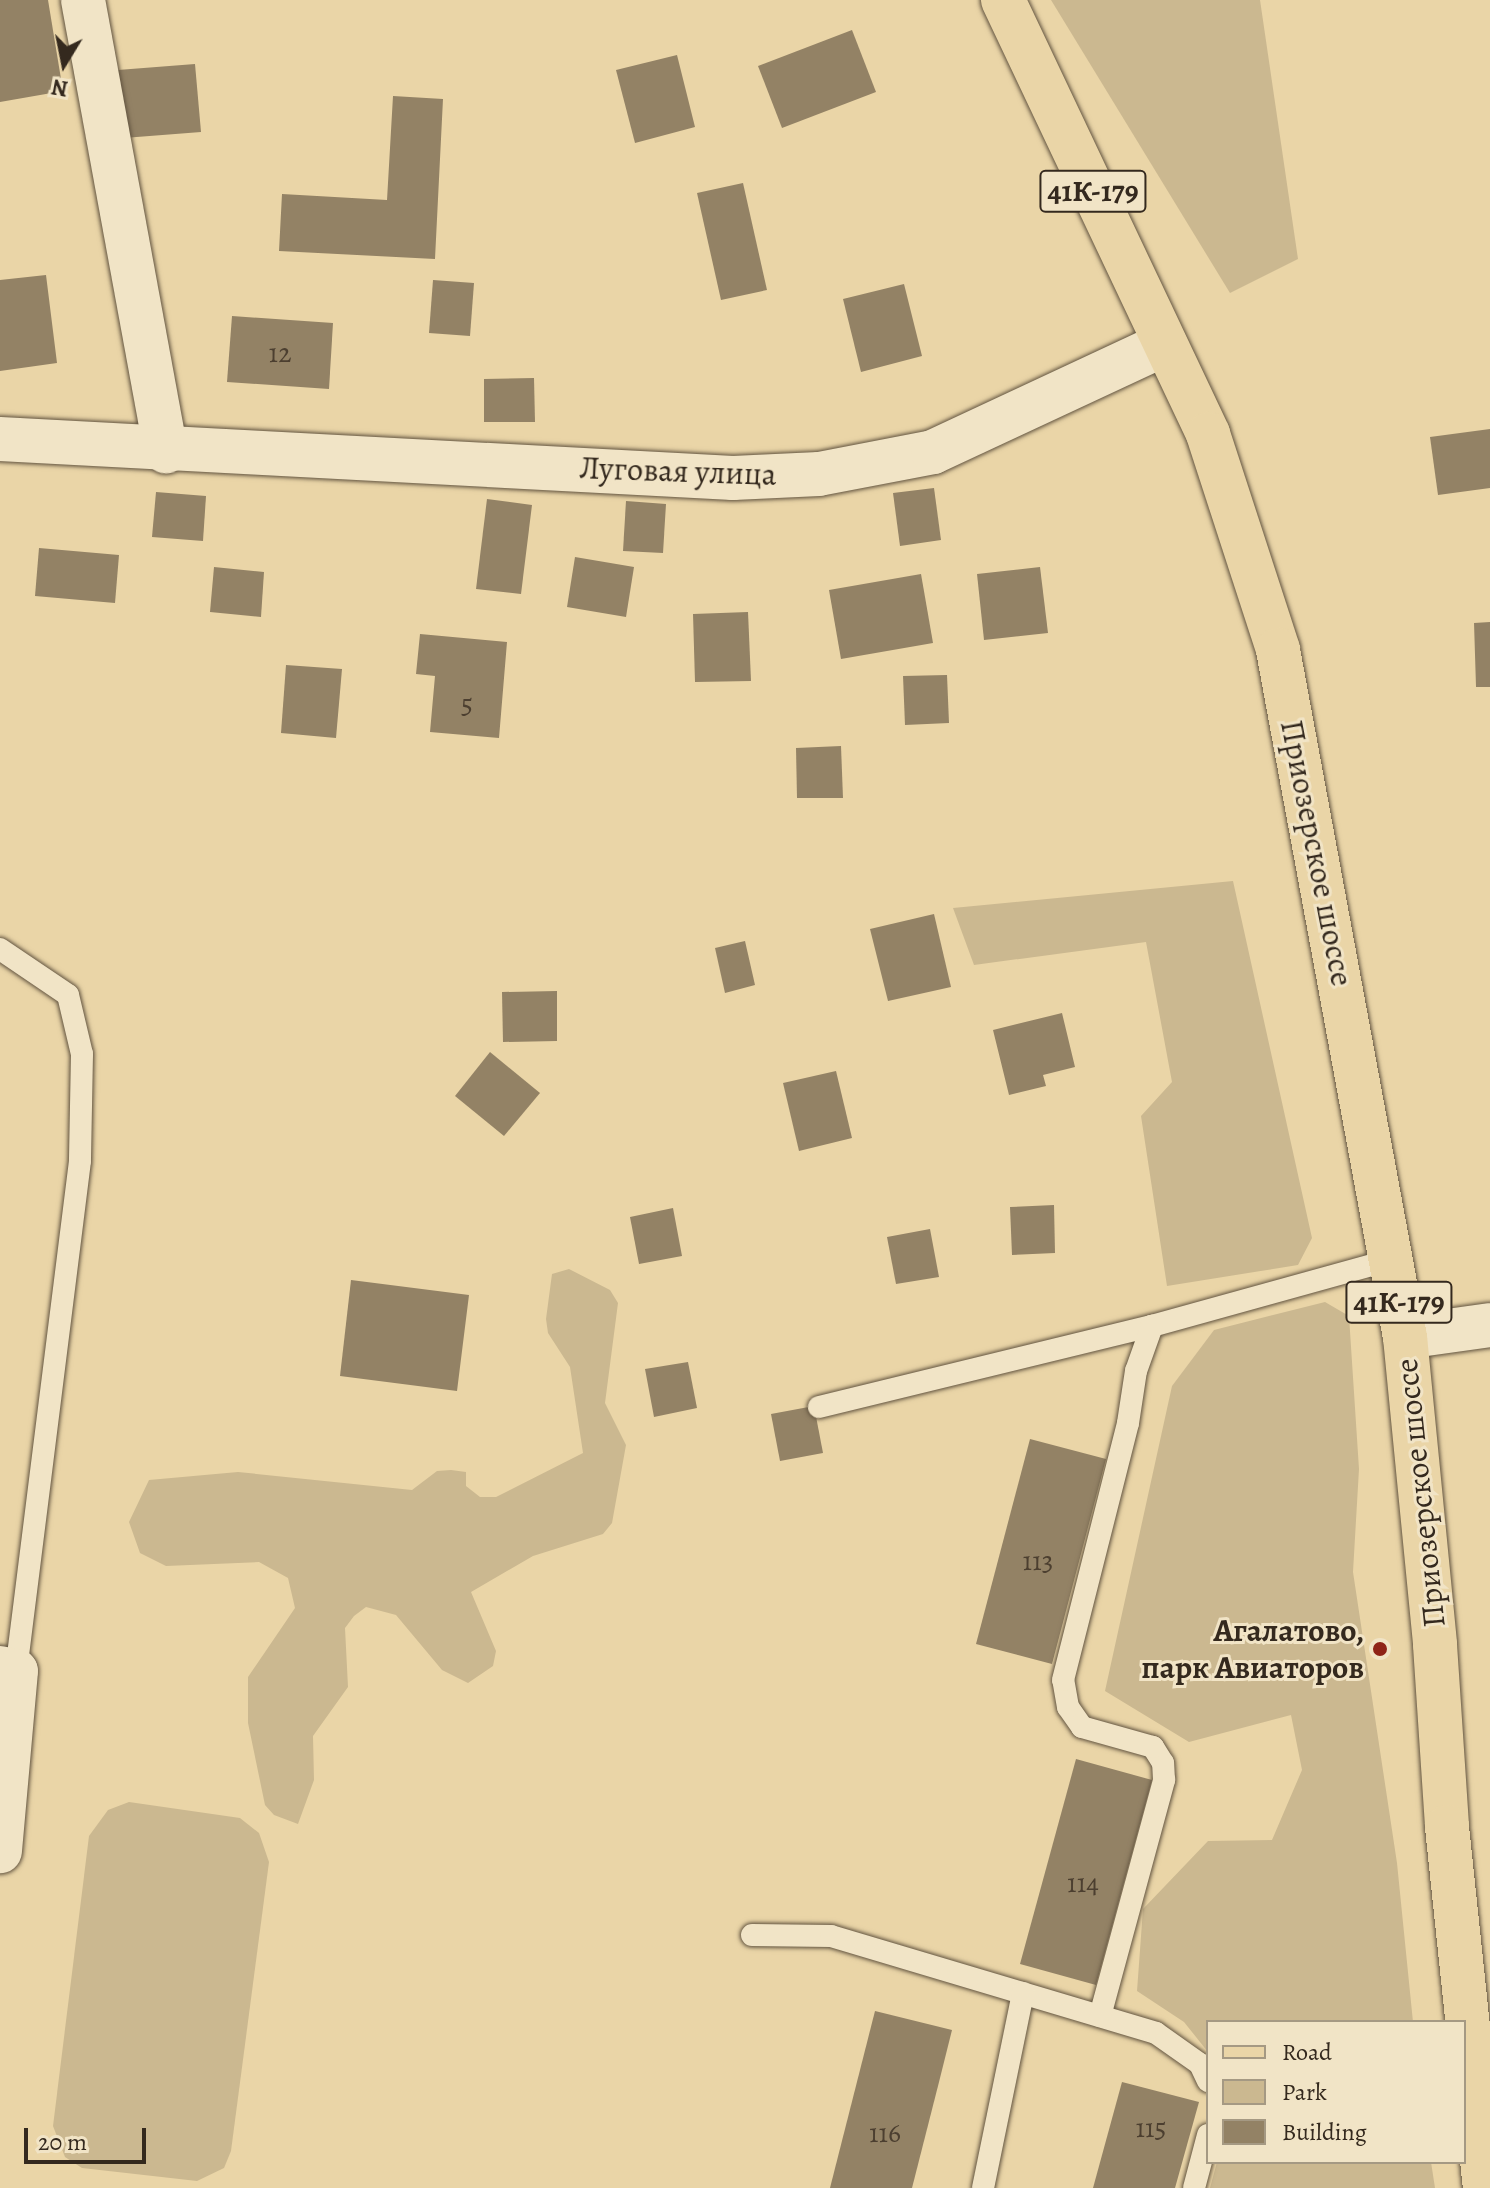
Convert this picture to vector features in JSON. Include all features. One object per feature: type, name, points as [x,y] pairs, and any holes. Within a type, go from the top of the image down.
[{"type":"main road","name":"41К-179","points":[[1003,0],[1165,344]]},
{"type":"main road","name":"Приозерское шоссе","points":[[1165,344],[1208,434],[1278,650],[1393,1259],[1405,1337],[1451,1869],[1485,2188]]},
{"type":"street","points":[[83,0],[166,451]]},
{"type":"street","name":"Луговая улица","points":[[0,439],[166,451],[733,478],[819,474],[933,452],[1165,344]]},
{"type":"street","points":[[1405,1337],[1490,1325]]},
{"type":"street","points":[[0,1851],[8,1670]]},
{"type":"lane","points":[[0,949],[68,995],[82,1054],[80,1161],[8,1670]]},
{"type":"lane","points":[[819,1407],[1152,1326],[1393,1259]]},
{"type":"lane","points":[[1100,2016],[1164,1780],[1163,1763],[1153,1747],[1082,1727],[1068,1707],[1063,1680],[1128,1423],[1136,1371],[1152,1326]]},
{"type":"lane","points":[[752,1935],[831,1936],[1156,2033],[1200,2064],[1206,2077]]},
{"type":"lane","points":[[983,2188],[1023,1993]]},
{"type":"lane","points":[[1194,2188],[1206,2143]]},
{"type":"green space","points":[[1051,0],[1260,0],[1298,259],[1230,293]]},
{"type":"green space","points":[[1233,881],[1312,1238],[1298,1265],[1167,1286],[1141,1116],[1172,1082],[1146,942],[974,965],[953,908]]},
{"type":"green space","points":[[569,1269],[610,1290],[618,1303],[605,1403],[626,1445],[612,1523],[603,1534],[533,1556],[471,1592],[496,1651],[493,1666],[468,1683],[442,1670],[396,1615],[366,1607],[354,1616],[345,1628],[348,1687],[313,1736],[314,1780],[298,1824],[274,1815],[265,1805],[248,1723],[248,1677],[295,1608],[288,1578],[259,1562],[166,1566],[140,1553],[129,1522],[149,1480],[238,1472],[412,1490],[437,1471],[451,1470],[466,1472],[466,1486],[480,1497],[496,1497],[583,1453],[570,1367],[548,1333],[546,1319],[552,1274]]},
{"type":"green space","points":[[1325,1302],[1349,1316],[1359,1469],[1353,1572],[1397,1863],[1413,2020],[1206,2020],[1206,2050],[1184,2022],[1137,1991],[1143,1909],[1208,1841],[1272,1840],[1302,1770],[1291,1715],[1189,1742],[1105,1691],[1172,1386],[1214,1330]]},
{"type":"green space","points":[[129,1802],[240,1818],[259,1833],[269,1862],[231,2151],[224,2168],[197,2181],[82,2168],[65,2157],[53,2126],[89,1836],[108,1810]]},
{"type":"green space","points":[[1216,2164],[1431,2164],[1435,2188],[1210,2188]]},
{"type":"building","points":[[0,0],[48,0],[63,91],[0,102]]},
{"type":"building","points":[[852,30],[876,92],[782,128],[758,66]]},
{"type":"building","points":[[677,55],[695,127],[635,143],[616,70]]},
{"type":"building","points":[[195,64],[201,132],[111,139],[105,71]]},
{"type":"building","points":[[393,96],[443,99],[435,259],[279,251],[282,194],[387,200]]},
{"type":"building","points":[[743,183],[767,290],[721,300],[697,193]]},
{"type":"building","points":[[46,275],[57,363],[0,371],[0,280]]},
{"type":"building","points":[[433,280],[474,283],[470,336],[429,333]]},
{"type":"building","points":[[904,284],[922,356],[861,372],[843,299]]},
{"type":"building","points":[[232,316],[333,323],[329,389],[227,382]]},
{"type":"building","points":[[534,378],[535,422],[484,422],[484,379]]},
{"type":"building","points":[[1490,429],[1490,488],[1438,495],[1430,437]]},
{"type":"building","points":[[934,488],[941,540],[900,546],[893,493]]},
{"type":"building","points":[[156,492],[206,496],[203,541],[152,537]]},
{"type":"building","points":[[487,499],[532,505],[521,594],[476,589]]},
{"type":"building","points":[[626,501],[666,504],[663,553],[623,551]]},
{"type":"building","points":[[39,548],[119,555],[115,603],[35,596]]},
{"type":"building","points":[[575,557],[634,567],[626,617],[567,607]]},
{"type":"building","points":[[214,567],[264,572],[261,617],[210,612]]},
{"type":"building","points":[[1040,567],[1048,633],[984,640],[977,574]]},
{"type":"building","points":[[921,574],[933,643],[841,659],[829,590]]},
{"type":"building","points":[[748,612],[751,681],[695,682],[693,614]]},
{"type":"building","points":[[1490,622],[1490,687],[1476,687],[1474,623]]},
{"type":"building","points":[[420,634],[507,642],[499,738],[430,732],[435,676],[416,674]]},
{"type":"building","points":[[286,665],[342,669],[336,738],[281,733]]},
{"type":"building","points":[[947,675],[949,723],[905,725],[903,676]]},
{"type":"building","points":[[841,746],[843,798],[797,798],[796,748]]},
{"type":"building","points":[[934,914],[951,987],[888,1001],[870,929]]},
{"type":"building","points":[[745,941],[755,985],[725,993],[715,948]]},
{"type":"building","points":[[557,991],[557,1041],[503,1042],[502,992]]},
{"type":"building","points":[[1062,1013],[1075,1067],[1043,1075],[1046,1086],[1009,1095],[993,1030]]},
{"type":"building","points":[[490,1052],[540,1093],[504,1136],[455,1096]]},
{"type":"building","points":[[836,1071],[852,1138],[799,1151],[783,1083]]},
{"type":"building","points":[[1054,1205],[1055,1253],[1012,1255],[1010,1207]]},
{"type":"building","points":[[673,1208],[682,1256],[639,1264],[630,1217]]},
{"type":"building","points":[[930,1229],[939,1277],[896,1284],[887,1237]]},
{"type":"building","points":[[351,1280],[469,1295],[457,1391],[340,1376]]},
{"type":"building","points":[[688,1362],[697,1408],[654,1417],[645,1369]]},
{"type":"building","points":[[814,1406],[823,1453],[780,1461],[771,1414]]},
{"type":"building","points":[[1030,1439],[1106,1459],[1052,1664],[976,1644]]},
{"type":"building","points":[[1076,1759],[1152,1780],[1096,1985],[1020,1964]]},
{"type":"building","points":[[875,2011],[952,2030],[939,2082],[912,2188],[830,2188]]},
{"type":"building","points":[[1122,2082],[1199,2102],[1175,2188],[1093,2188]]},
{"type":"place","name":"Агалатово, парк Авиаторов","points":[[1380,1649]]}]
